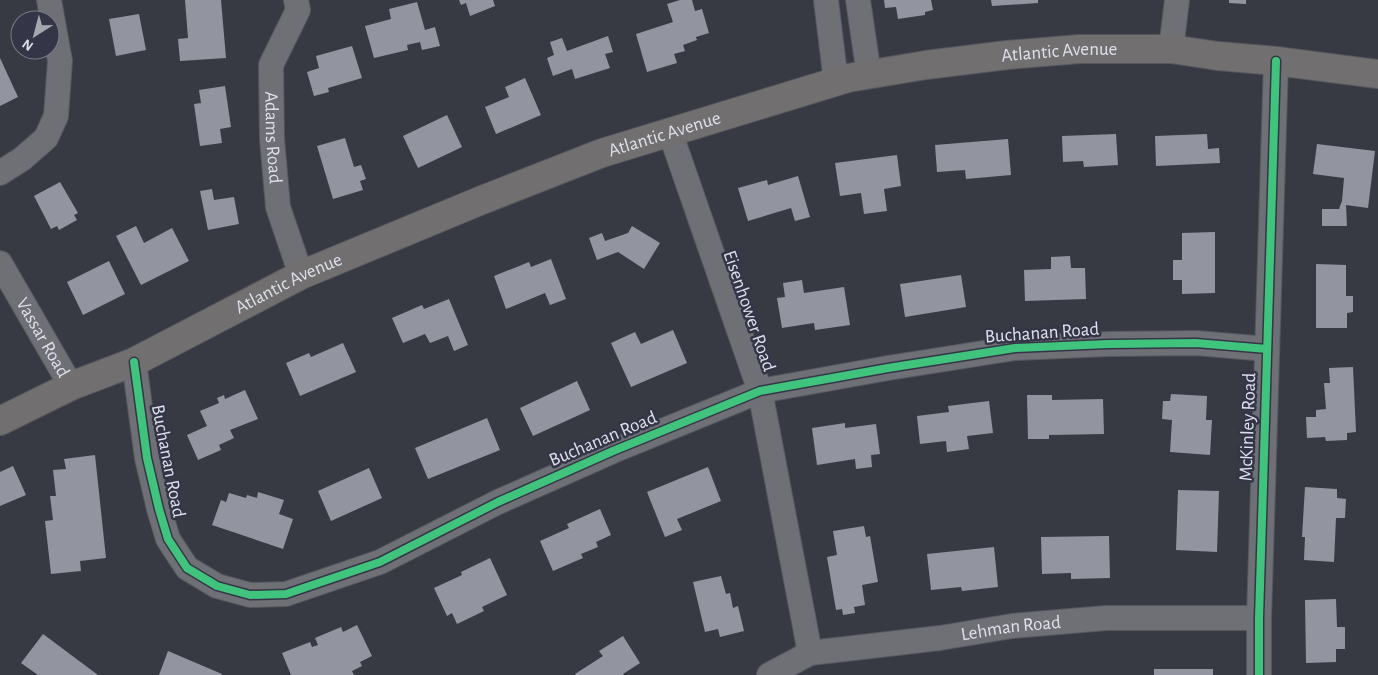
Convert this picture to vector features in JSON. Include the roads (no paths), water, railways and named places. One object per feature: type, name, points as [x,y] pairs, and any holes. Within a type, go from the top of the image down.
[{"type":"main road","name":"Atlantic Avenue","points":[[0,421],[70,386],[134,362],[301,276],[482,200],[602,153],[836,82],[926,65],[1007,55],[1080,49],[1171,49],[1378,74]]},
{"type":"street","points":[[0,173],[22,159],[46,138],[56,116],[60,61],[49,0]]},
{"type":"street","points":[[826,0],[836,82]]},
{"type":"street","points":[[858,0],[869,75]]},
{"type":"street","points":[[1171,49],[1177,0]]},
{"type":"street","name":"Adams Road","points":[[301,276],[278,206],[272,139],[271,64],[302,3]]},
{"type":"street","name":"McKinley Road","points":[[1259,675],[1259,618],[1276,61]]},
{"type":"street","name":"Eisenhower Road","points":[[670,132],[760,391],[810,653]]},
{"type":"street","name":"Vassar Road","points":[[0,263],[70,386]]},
{"type":"street","name":"Buchanan Road","points":[[134,362],[147,458],[168,540],[187,568],[217,586],[250,595],[286,594],[380,562],[498,502],[760,391],[1015,348],[1196,343],[1267,349]]},
{"type":"street","name":"Lehman Road","points":[[769,675],[810,653],[940,638],[1012,626],[1106,618],[1259,618]]}]
